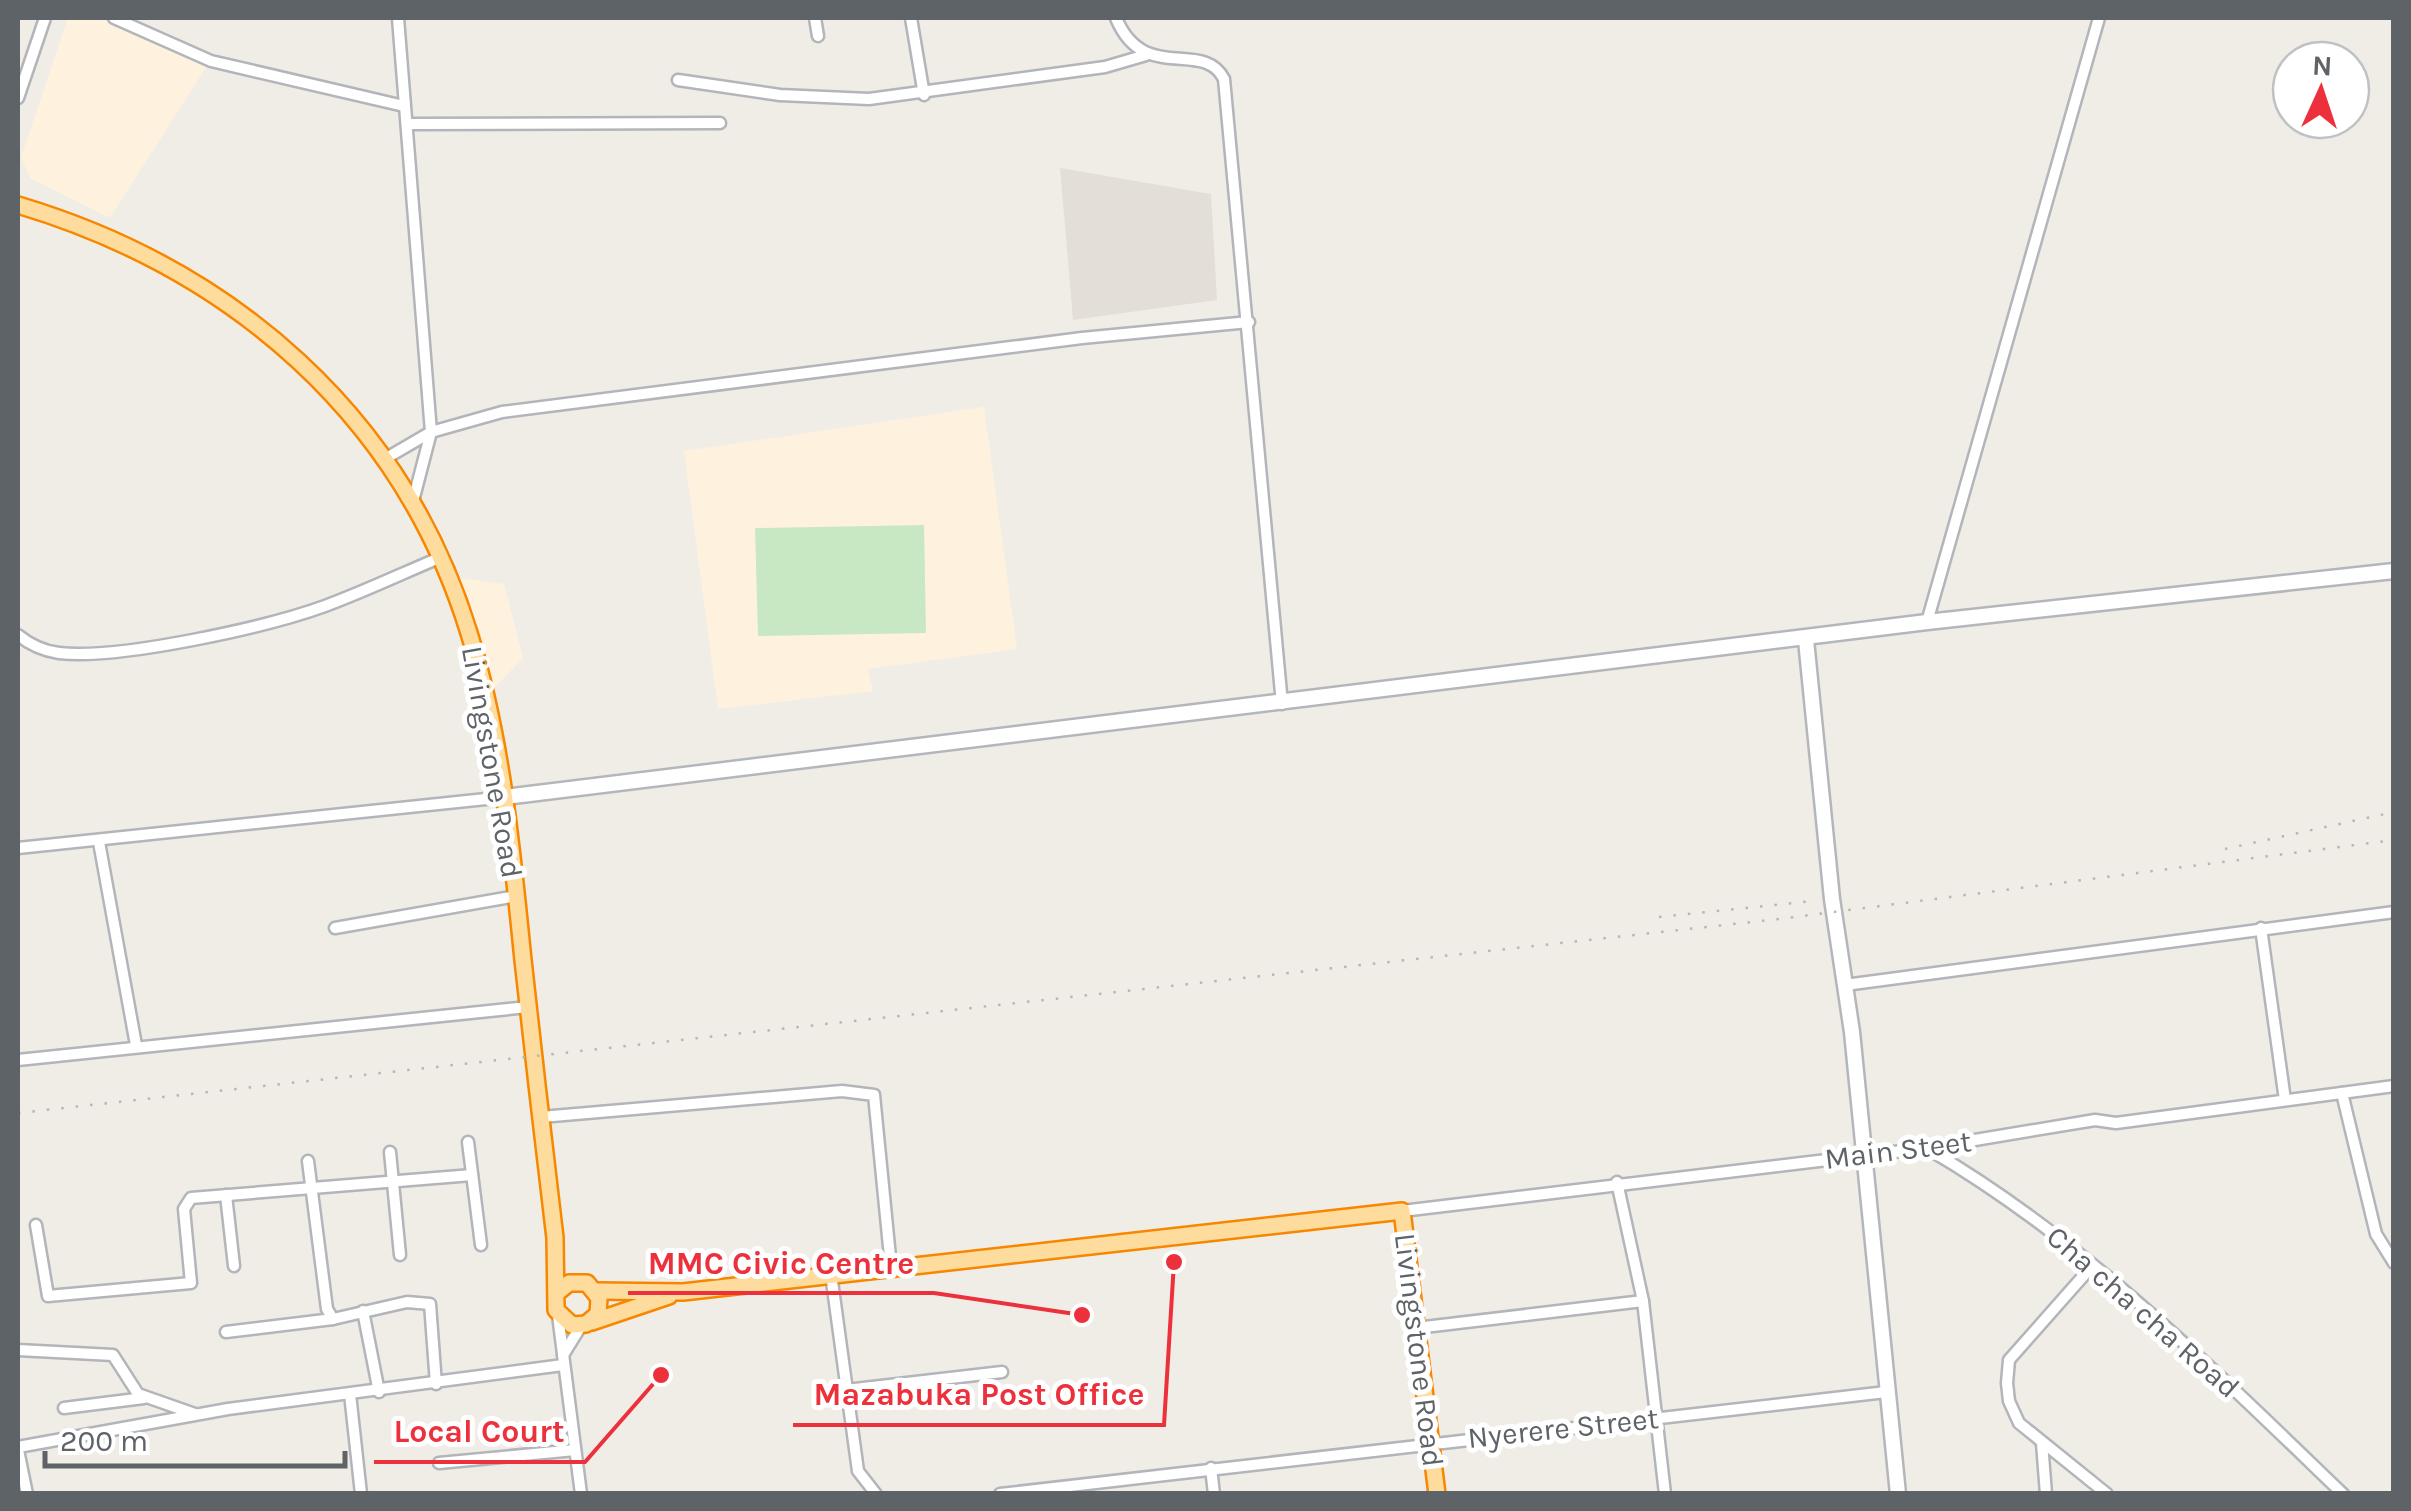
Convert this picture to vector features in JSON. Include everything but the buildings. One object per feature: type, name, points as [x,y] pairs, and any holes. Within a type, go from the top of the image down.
[{"type":"highway","name":"Livingstone Road","points":[[18,205],[115,239],[165,262],[236,307],[282,344],[320,382],[384,460],[439,558],[478,666],[504,797],[554,1238],[558,1315]]},
{"type":"highway","name":"Livingstone Road","points":[[554,1238],[576,1281],[596,1290],[682,1292],[1402,1210],[1437,1494]]},
{"type":"highway","points":[[558,1292],[576,1281]]},
{"type":"highway","points":[[558,1315],[583,1325],[598,1314],[596,1290]]},
{"type":"highway","name":"Livingstone Road","points":[[583,1325],[682,1292]]},
{"type":"main road","points":[[504,797],[1806,640],[1927,622],[2394,571]]},
{"type":"main road","points":[[1806,640],[1898,1494]]},
{"type":"street","points":[[18,98],[45,18]]},
{"type":"street","points":[[114,18],[211,61],[404,106]]},
{"type":"street","points":[[398,18],[431,432],[412,506]]},
{"type":"street","points":[[815,18],[818,36]]},
{"type":"street","points":[[911,18],[924,95]]},
{"type":"street","points":[[1116,18],[1125,38],[1146,55]]},
{"type":"street","points":[[1927,622],[2099,18]]},
{"type":"street","points":[[678,80],[814,98],[924,95],[1105,67],[1146,55],[1215,66],[1224,79],[1282,704]]},
{"type":"street","points":[[408,124],[720,123]]},
{"type":"street","points":[[384,460],[431,432],[502,412],[1082,338],[1249,322]]},
{"type":"street","points":[[18,634],[56,653],[94,653],[169,642],[324,606],[439,558]]},
{"type":"street","points":[[18,848],[504,797]]},
{"type":"street","points":[[99,842],[136,1044]]},
{"type":"street","points":[[335,928],[516,896]]},
{"type":"street","points":[[1845,985],[2394,912]]},
{"type":"street","points":[[2261,928],[2285,1100]]},
{"type":"street","points":[[18,1060],[136,1044],[528,1007]]},
{"type":"street","points":[[2267,1102],[2282,1081]]},
{"type":"street","name":"Main Steet","points":[[1402,1210],[1928,1148],[2095,1120],[2116,1123],[2394,1086]]},
{"type":"street","points":[[541,1117],[842,1091],[874,1095],[891,1267]]},
{"type":"street","points":[[2342,1093],[2368,1207],[2392,1263]]},
{"type":"street","points":[[468,1142],[481,1245]]},
{"type":"street","name":"Cha cha cha Road","points":[[1928,1148],[1967,1171],[2093,1265],[2284,1434],[2341,1493]]},
{"type":"street","points":[[390,1152],[400,1255]]},
{"type":"street","points":[[308,1162],[322,1290],[334,1319]]},
{"type":"street","points":[[36,1225],[48,1296],[192,1283],[184,1209],[191,1198],[472,1175]]},
{"type":"street","points":[[1618,1182],[1643,1302],[1665,1494]]},
{"type":"street","points":[[226,1195],[234,1266]]},
{"type":"street","points":[[2093,1265],[2010,1360],[2007,1383],[2012,1413],[2106,1494]]},
{"type":"street","points":[[831,1274],[858,1471],[876,1494]]},
{"type":"street","points":[[226,1332],[334,1319],[407,1302],[430,1304],[436,1384]]},
{"type":"street","points":[[1416,1328],[1643,1302]]},
{"type":"street","points":[[364,1312],[379,1392]]},
{"type":"street","points":[[558,1315],[581,1494]]},
{"type":"street","points":[[563,1361],[583,1325]]},
{"type":"street","points":[[18,1350],[113,1355],[137,1392],[196,1414]]},
{"type":"street","points":[[27,1494],[18,1448],[196,1414],[436,1384],[563,1361]]},
{"type":"street","points":[[846,1390],[1002,1372]]},
{"type":"street","name":"Nyerere Street","points":[[1000,1494],[1886,1392]]},
{"type":"street","points":[[350,1394],[360,1494]]},
{"type":"street","points":[[64,1408],[146,1398]]},
{"type":"street","points":[[2042,1442],[2046,1494]]},
{"type":"street","points":[[439,1464],[575,1450]]},
{"type":"street","points":[[1211,1468],[1214,1494]]},
{"type":"shaded area","points":[[68,18],[99,18],[210,61],[110,218],[30,178],[21,157]]},
{"type":"shaded area","points":[[1060,168],[1211,194],[1217,300],[1073,320]]},
{"type":"shaded area","points":[[984,407],[1017,649],[868,669],[873,691],[718,709],[684,451]]},
{"type":"shaded area","points":[[458,578],[504,584],[523,658],[494,688]]},
{"type":"green space","points":[[924,525],[926,633],[758,636],[755,528]]},
{"type":"railway","points":[[2225,849],[2394,812]]},
{"type":"railway","points":[[18,1113],[1779,919],[2394,840]]},
{"type":"railway","points":[[1659,917],[1813,901]]},
{"type":"place","name":"Mazabuka Post Office","points":[[1174,1262]]},
{"type":"place","name":"MMC Civic Centre","points":[[1082,1315]]},
{"type":"place","name":"Local Court","points":[[661,1375]]}]
